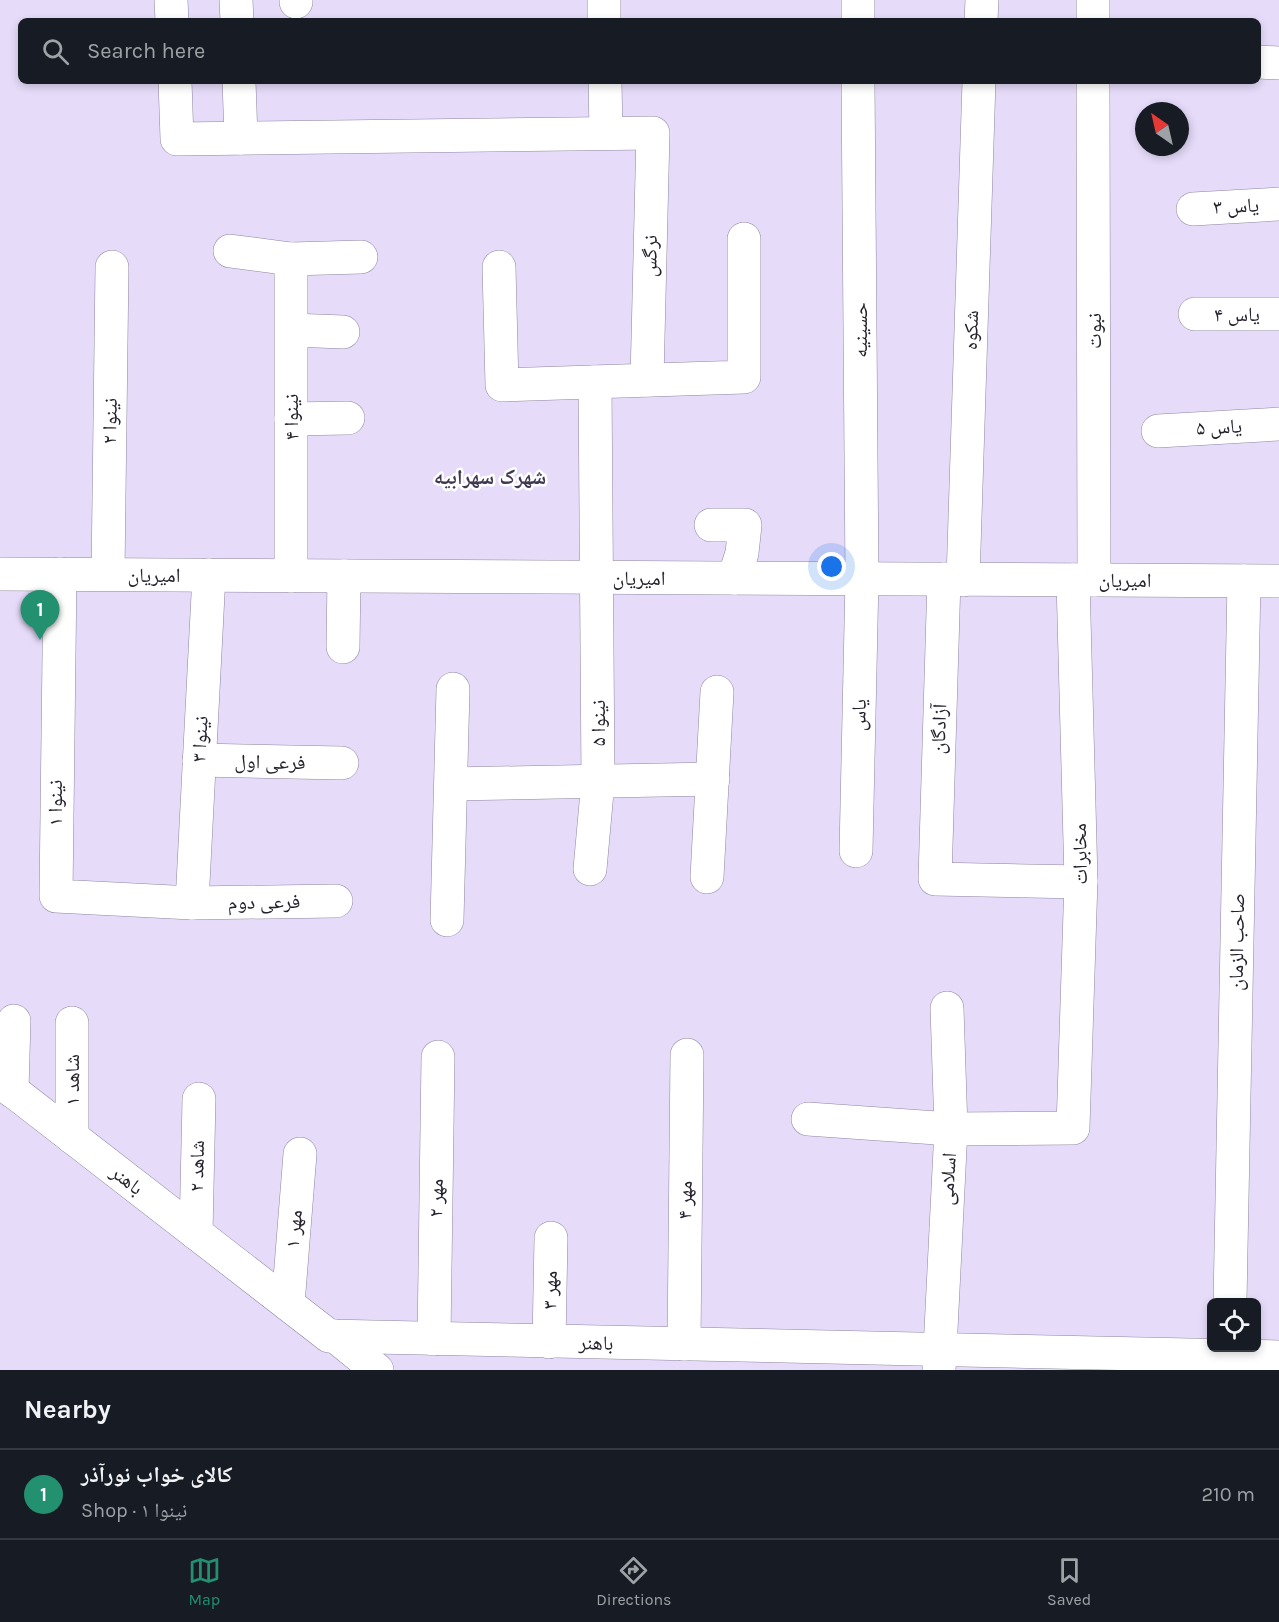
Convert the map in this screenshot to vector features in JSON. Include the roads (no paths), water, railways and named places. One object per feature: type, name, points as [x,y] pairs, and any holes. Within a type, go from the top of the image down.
[{"type":"street","points":[[171,0],[172,18]]},
{"type":"street","points":[[236,0],[237,18]]},
{"type":"street","points":[[604,0],[604,18]]},
{"type":"street","points":[[858,0],[858,18]]},
{"type":"street","points":[[981,0],[981,18]]},
{"type":"street","points":[[1093,0],[1093,18]]},
{"type":"street","points":[[1261,62],[1279,63]]},
{"type":"street","points":[[175,84],[177,139],[606,134],[605,84]]},
{"type":"street","points":[[239,84],[241,138]]},
{"type":"street","name":"حسینیه","points":[[858,84],[862,579]]},
{"type":"street","name":"شکوه","points":[[953,579],[979,84]]},
{"type":"street","name":"نبوت","points":[[1084,580],[1093,84]]},
{"type":"street","name":"نرگس","points":[[606,134],[653,133],[647,380]]},
{"type":"street","name":"یاس ۳","points":[[1193,208],[1279,204]]},
{"type":"street","points":[[499,267],[502,385],[744,377],[744,239]]},
{"type":"street","points":[[230,251],[291,259],[361,257]]},
{"type":"street","name":"نینوا ۴","points":[[291,259],[291,576]]},
{"type":"street","name":"نینوا ۲","points":[[108,574],[112,267]]},
{"type":"street","name":"یاس ۴","points":[[1195,314],[1279,314]]},
{"type":"street","points":[[292,330],[343,332]]},
{"type":"street","points":[[595,382],[598,577]]},
{"type":"street","points":[[291,419],[348,418]]},
{"type":"street","name":"یاس ۵","points":[[1158,431],[1279,424]]},
{"type":"street","points":[[711,525],[745,525],[742,553],[735,578]]},
{"type":"street","name":"امیریان","points":[[0,574],[1279,581]]},
{"type":"street","name":"نینوا ۱","points":[[60,574],[55,761],[56,896],[192,903]]},
{"type":"street","name":"نینوا ۳","points":[[192,903],[209,575]]},
{"type":"street","points":[[343,647],[344,576]]},
{"type":"street","name":"نینوا ۵","points":[[590,869],[598,780],[598,577]]},
{"type":"street","name":"یاس","points":[[856,851],[862,579]]},
{"type":"street","name":"آزادگان","points":[[953,579],[935,879],[1081,882]]},
{"type":"street","name":"مخابرات","points":[[951,1128],[1073,1128],[1081,882],[1084,580]]},
{"type":"street","name":"صاحب الزمان","points":[[1230,1298],[1244,581]]},
{"type":"street","points":[[447,920],[453,689]]},
{"type":"street","points":[[707,877],[717,692]]},
{"type":"street","name":"فرعی اول","points":[[199,760],[342,763]]},
{"type":"street","points":[[450,784],[712,779]]},
{"type":"street","name":"فرعی دوم","points":[[192,903],[336,901]]},
{"type":"street","name":"اسلامی","points":[[940,1360],[951,1128],[947,1008]]},
{"type":"street","points":[[6,1086],[14,1022]]},
{"type":"street","name":"شاهد ۱","points":[[72,1023],[72,1137]]},
{"type":"street","name":"مهر ۴","points":[[687,1055],[695,1353]]},
{"type":"street","name":"مهر ۲","points":[[434,1339],[438,1057]]},
{"type":"street","name":"باهنر","points":[[6,1086],[329,1336],[549,1342],[790,1358],[1071,1361],[1279,1357]]},
{"type":"street","name":"شاهد ۲","points":[[196,1233],[199,1099]]},
{"type":"street","points":[[808,1119],[951,1128]]},
{"type":"street","name":"مهر ۱","points":[[288,1304],[300,1154]]},
{"type":"street","name":"مهر ۳","points":[[549,1342],[551,1238]]},
{"type":"street","points":[[335,1336],[377,1370]]},
{"type":"place","name":"کالای خواب نورآذر","points":[[40,640]]},
{"type":"district","name":"شهرک سهرابیه","points":[[490,477]]}]
